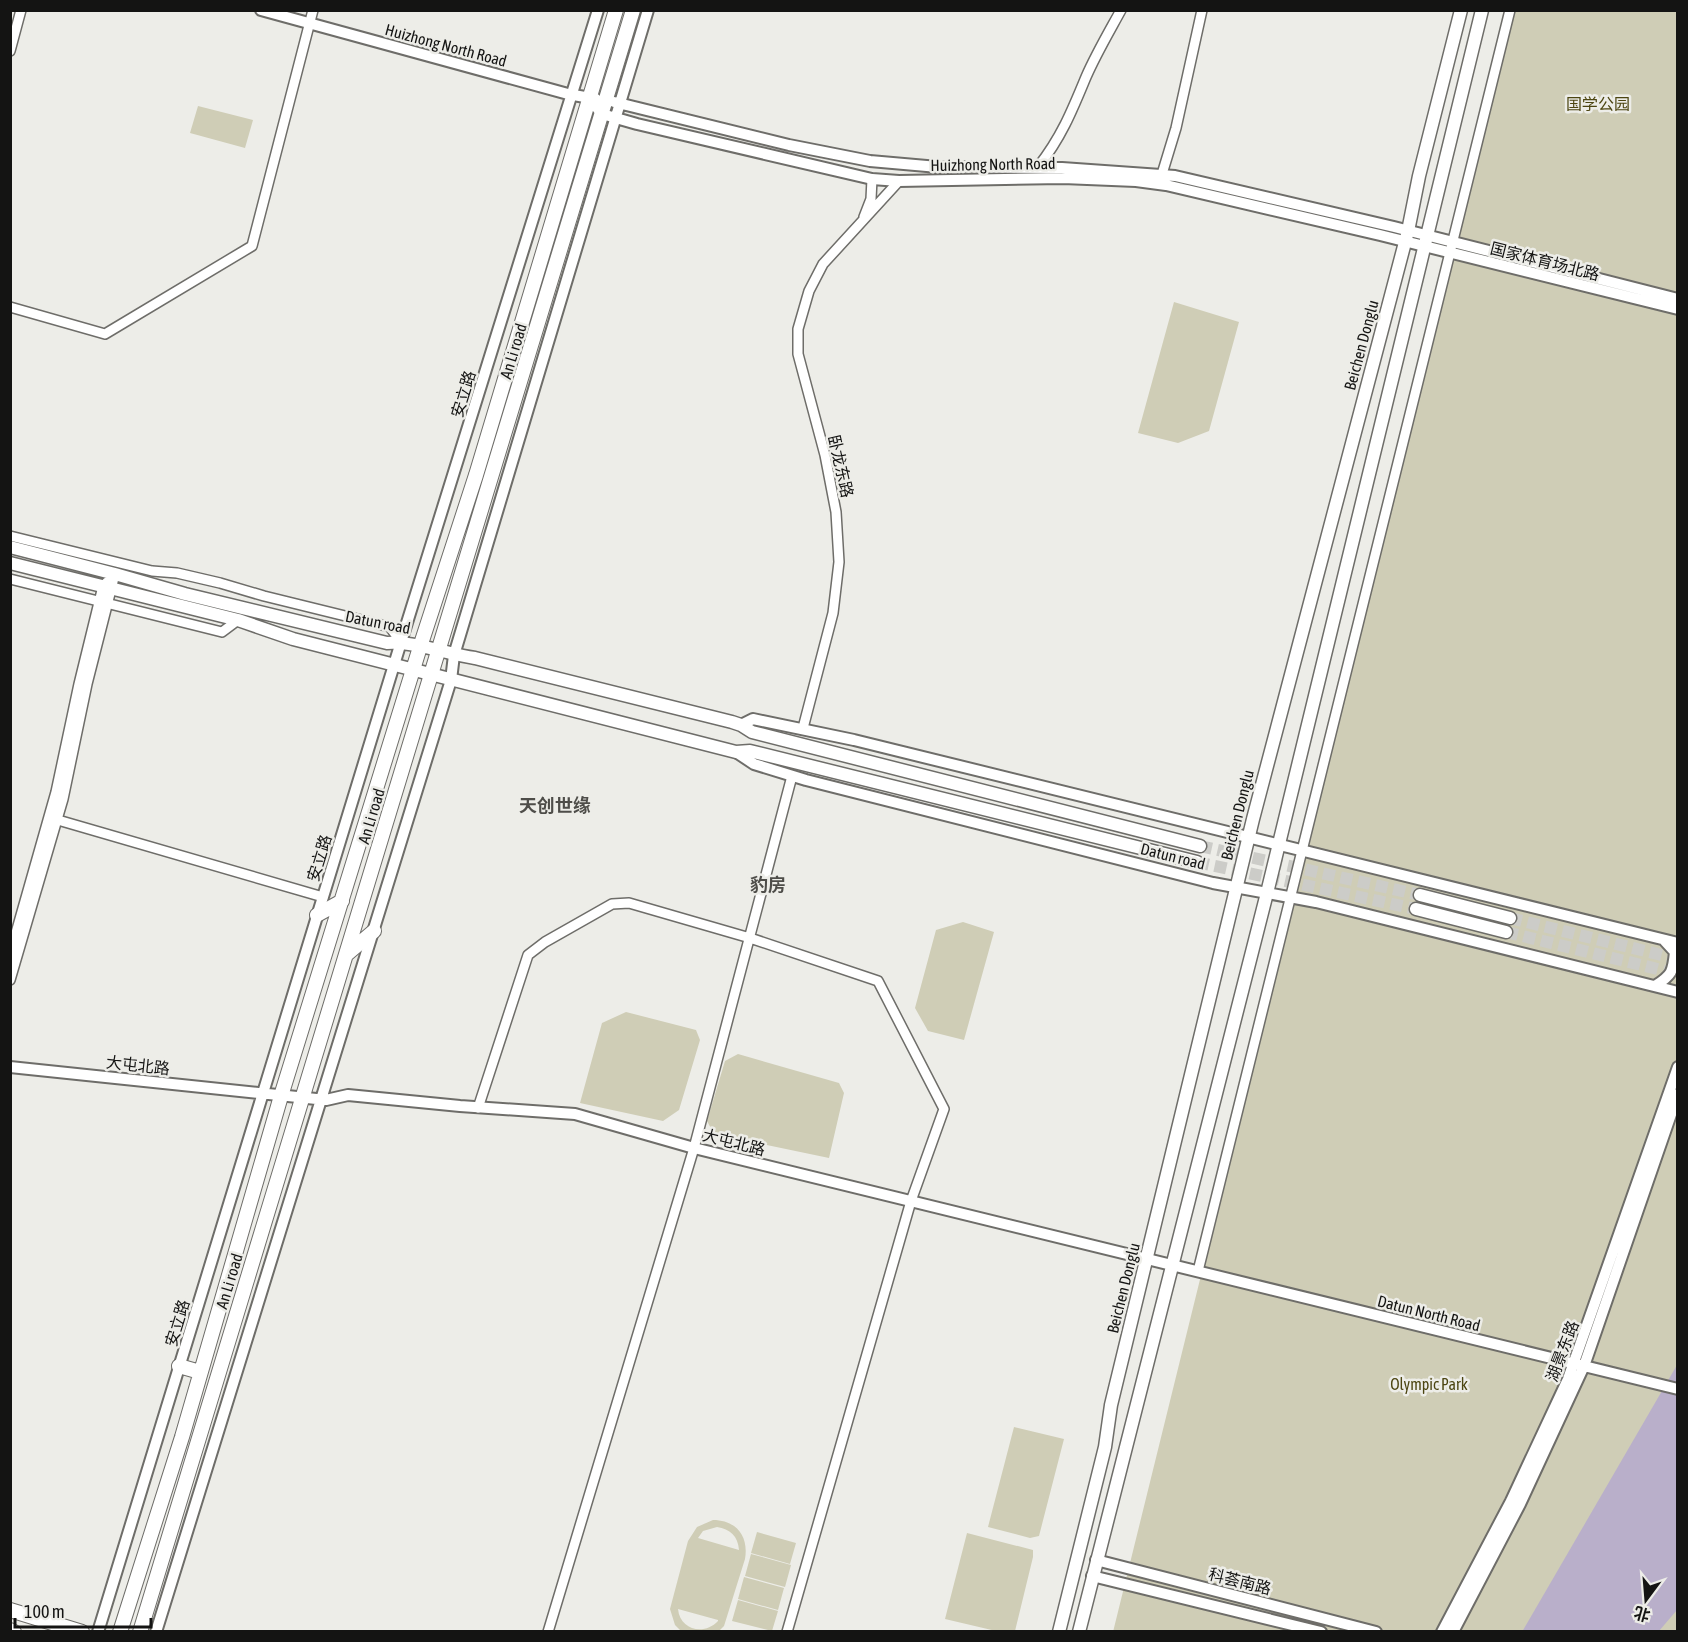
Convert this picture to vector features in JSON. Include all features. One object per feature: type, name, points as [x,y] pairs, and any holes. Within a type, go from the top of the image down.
[{"type":"main road","name":"An Li road","points":[[120,1632],[182,1437],[281,1095],[420,647],[476,475],[616,10]]},
{"type":"main road","name":"An Li road","points":[[140,1632],[602,114],[613,101],[633,10]]},
{"type":"main road","name":"Beichen Donglu","points":[[1059,1632],[1106,1447],[1111,1405],[1248,837],[1407,236],[1419,176],[1461,10]]},
{"type":"main road","points":[[1079,1632],[1267,893],[1482,10]]},
{"type":"main road","name":"Datun road","points":[[10,547],[115,573],[185,594],[387,643],[401,642],[475,658],[741,725],[752,732],[800,745],[1200,846]]},
{"type":"main road","points":[[10,562],[238,620],[293,639],[413,670]]},
{"type":"main road","name":"Datun road","points":[[413,670],[736,752],[750,751],[1197,862]]},
{"type":"main road","points":[[1420,895],[1510,918]]},
{"type":"main road","points":[[317,915],[342,900]]},
{"type":"main road","points":[[1416,909],[1506,932]]},
{"type":"main road","points":[[347,954],[374,932]]},
{"type":"main road","points":[[179,1366],[200,1372]]},
{"type":"main road","points":[[10,1610],[82,1632]]},
{"type":"street","points":[[10,51],[21,10]]},
{"type":"street","name":"Huizhong North Road","points":[[261,10],[589,99],[613,101],[789,145],[870,161],[938,167],[1038,167],[1162,174],[1407,236]]},
{"type":"street","points":[[10,307],[105,334],[252,246],[313,10]]},
{"type":"street","name":"安立路","points":[[98,1632],[322,897],[598,10]]},
{"type":"street","points":[[156,1632],[451,680],[454,655],[616,118],[613,101],[648,10]]},
{"type":"street","points":[[1038,167],[1052,149],[1068,121],[1087,76],[1121,10]]},
{"type":"street","points":[[1162,174],[1176,128],[1202,10]]},
{"type":"street","points":[[1198,1272],[1510,10]]},
{"type":"street","points":[[589,99],[602,114]]},
{"type":"street","name":"Huizhong North Road","points":[[602,114],[872,179],[899,181],[1063,178],[1156,183],[1407,236]]},
{"type":"street","name":"卧龙东路","points":[[857,226],[868,208],[872,179]]},
{"type":"street","name":"卧龙东路","points":[[803,728],[833,613],[838,562],[836,512],[825,455],[798,354],[798,329],[816,277],[832,253],[899,181]]},
{"type":"street","name":"国家体育场北路","points":[[1407,236],[1425,242],[1677,298]]},
{"type":"street","name":"国家体育场北路","points":[[1452,247],[1677,309]]},
{"type":"street","points":[[10,536],[152,571],[177,573],[220,583],[390,627],[401,642]]},
{"type":"street","points":[[10,980],[53,818],[103,602],[107,587],[115,573]]},
{"type":"street","points":[[10,579],[222,632],[238,620]]},
{"type":"street","name":"Datun road","points":[[741,725],[753,719],[803,728],[1677,943]]},
{"type":"street","name":"Datun road","points":[[736,752],[754,764],[792,776],[1213,883],[1291,897],[1677,992]]},
{"type":"street","points":[[548,1632],[694,1148],[792,776]]},
{"type":"street","points":[[53,818],[322,897]]},
{"type":"street","points":[[10,954],[53,818]]},
{"type":"street","points":[[477,1108],[528,955],[545,942],[612,904],[629,903],[750,938],[878,981],[944,1109],[911,1201],[787,1632]]},
{"type":"street","points":[[1655,986],[1669,978],[1674,964],[1675,951],[1664,939]]},
{"type":"street","name":"大屯北路","points":[[10,1067],[321,1100],[348,1095],[477,1108],[575,1114],[694,1148],[1173,1266]]},
{"type":"street","name":"湖景东路","points":[[1442,1632],[1579,1365],[1677,1067]]},
{"type":"street","name":"湖景东路","points":[[1453,1632],[1520,1504],[1579,1365],[1677,1094]]},
{"type":"street","name":"Datun North Road","points":[[1173,1266],[1677,1389]]},
{"type":"street","name":"科荟南路","points":[[1096,1560],[1376,1632]]},
{"type":"street","name":"科荟南路","points":[[1092,1576],[1321,1632]]},
{"type":"green space","name":"Olympic Park","points":[[1513,11],[1677,11],[1677,1631],[1113,1632]]},
{"type":"green space","points":[[198,106],[253,120],[245,148],[190,133]]},
{"type":"green space","points":[[1174,302],[1239,322],[1209,431],[1178,443],[1138,433]]},
{"type":"green space","points":[[963,922],[994,932],[964,1040],[928,1031],[915,1008],[936,930]]},
{"type":"green space","points":[[626,1012],[696,1030],[700,1040],[679,1110],[663,1121],[580,1103],[602,1023]]},
{"type":"green space","points":[[738,1054],[839,1083],[844,1093],[829,1158],[714,1134],[707,1121],[725,1061]]},
{"type":"green space","points":[[1014,1427],[1064,1439],[1039,1536],[1030,1538],[988,1527]]},
{"type":"green space","points":[[713,1520],[728,1523],[739,1531],[745,1543],[745,1559],[724,1626],[719,1631],[681,1631],[675,1625],[670,1609],[688,1541],[697,1527]],"holes":[[[717,1527],[726,1529],[732,1534],[739,1550],[698,1538],[703,1531]],[[678,1609],[718,1620],[718,1621],[706,1628],[694,1628],[683,1622]]]},
{"type":"green space","points":[[757,1532],[796,1543],[790,1564],[751,1553]]},
{"type":"green space","points":[[967,1533],[1033,1550],[1015,1631],[996,1631],[945,1619]]},
{"type":"green space","points":[[751,1554],[791,1565],[785,1587],[745,1576]]},
{"type":"green space","points":[[744,1577],[784,1588],[778,1610],[738,1599]]},
{"type":"green space","points":[[738,1600],[778,1611],[772,1631],[732,1621]]},
{"type":"shaded area","points":[[1677,1365],[1677,1610],[1659,1631],[1522,1632]]},
{"type":"tunnel","points":[[1200,846],[1420,895]]},
{"type":"tunnel","points":[[1197,862],[1416,909]]},
{"type":"tunnel","points":[[1510,918],[1678,959]]},
{"type":"tunnel","points":[[1506,932],[1678,974]]},
{"type":"district","name":"天创世缘","points":[[555,806]]},
{"type":"district","name":"豹房","points":[[768,885]]},
{"type":"park label","name":"国学公园","points":[[1598,104]]}]
